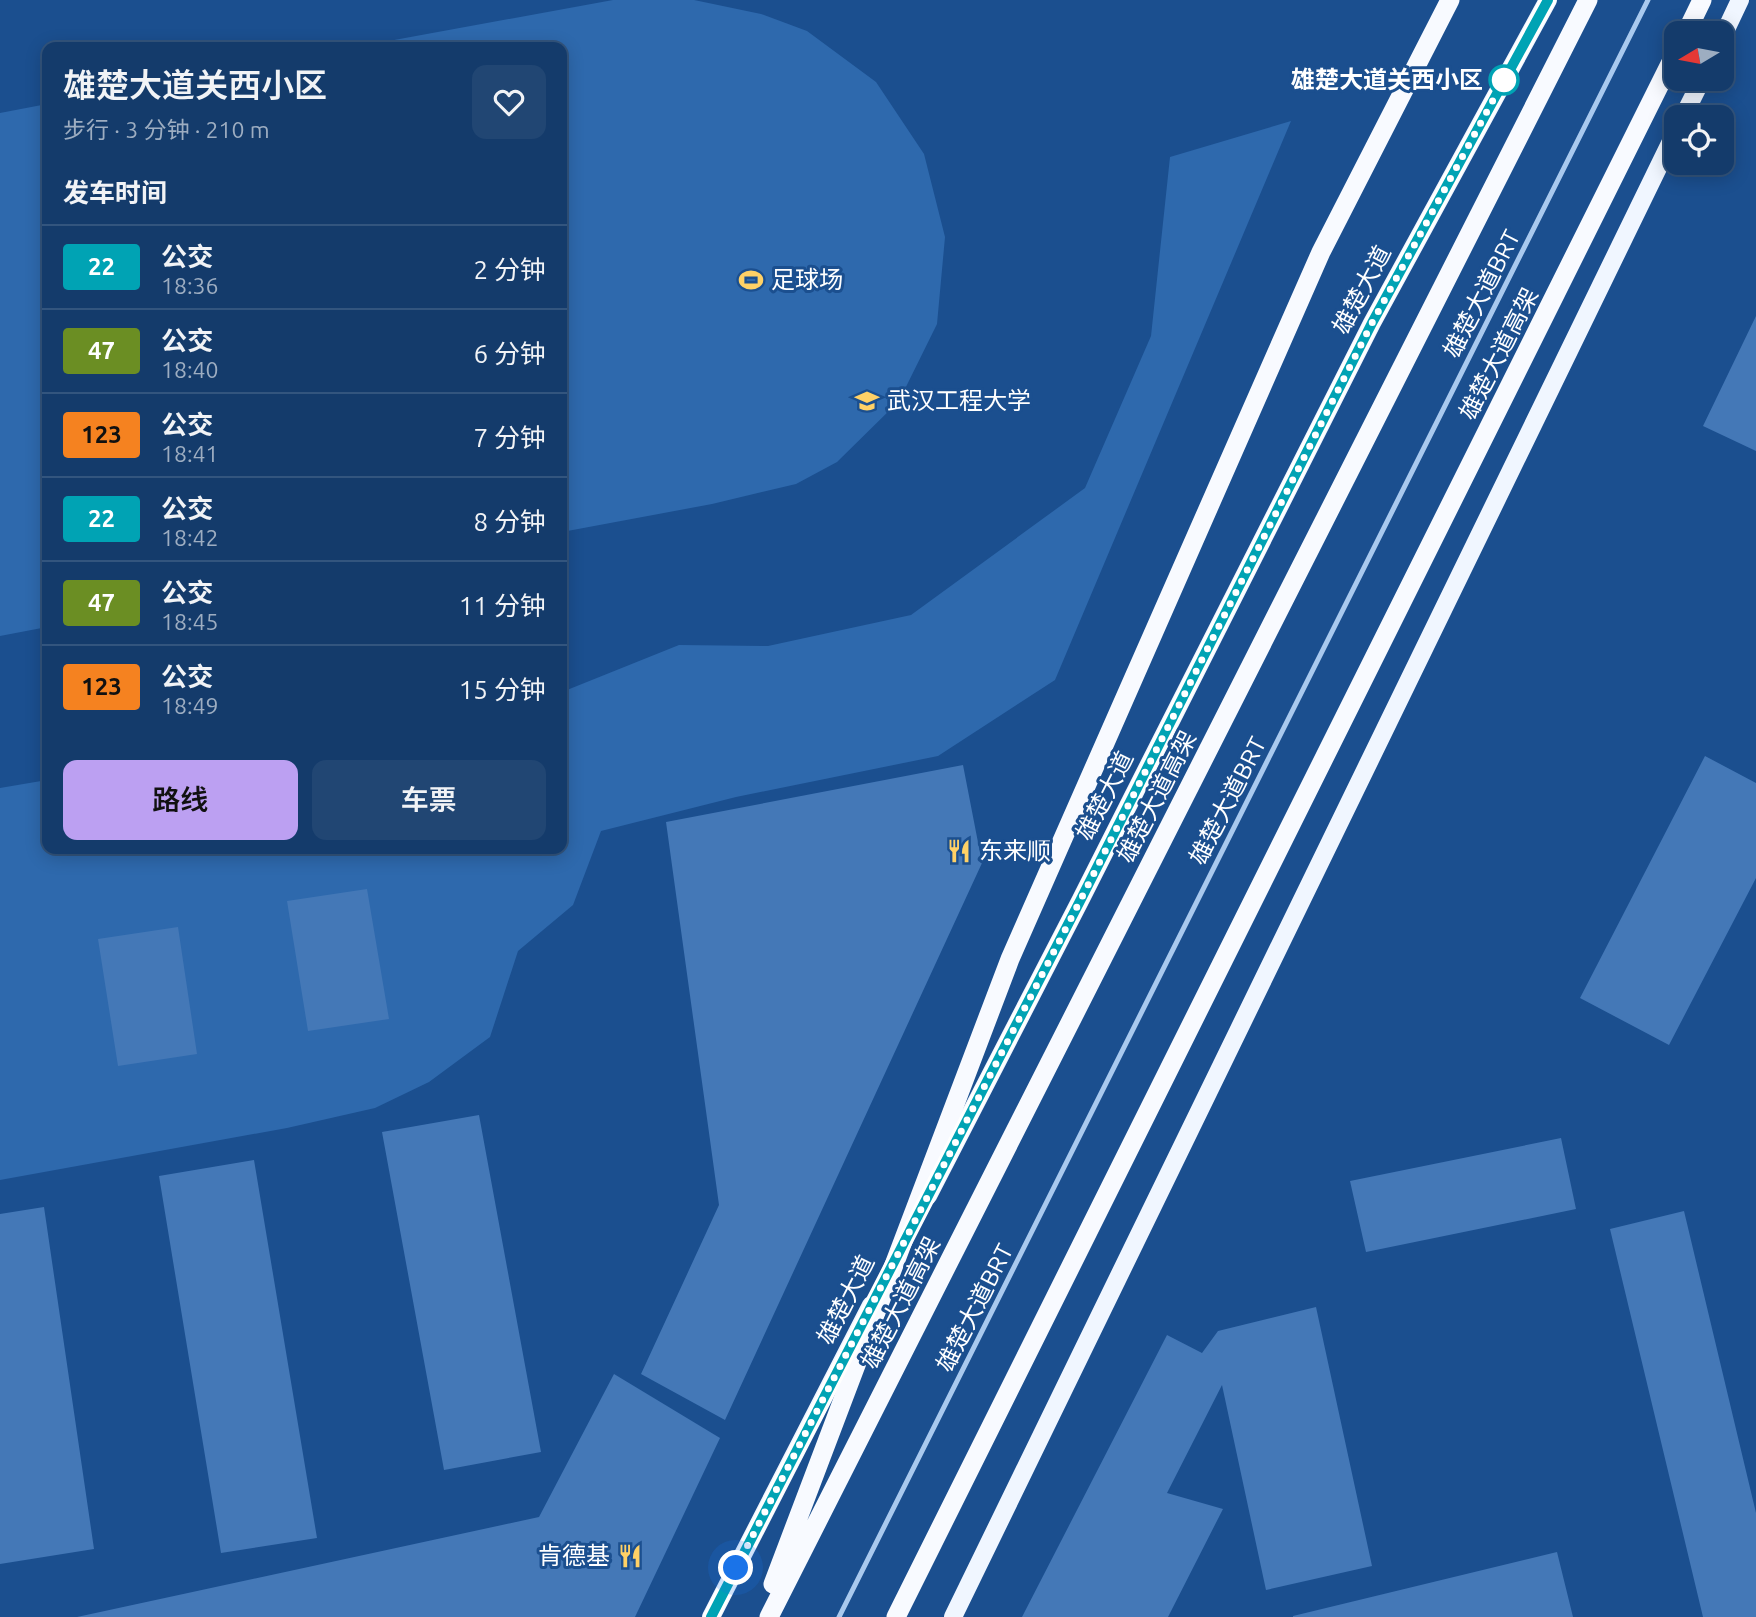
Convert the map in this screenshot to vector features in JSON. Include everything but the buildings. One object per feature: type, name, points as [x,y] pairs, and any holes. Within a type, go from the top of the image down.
[{"type":"highway","points":[[761,1617],[1010,959],[1321,252],[1450,0]]},
{"type":"highway","name":"雄楚大道高架","points":[[769,1617],[1588,0]]},
{"type":"highway","points":[[1692,21],[1703,0]]},
{"type":"highway","name":"雄楚大道高架","points":[[896,1617],[1664,76]]},
{"type":"main road","name":"雄楚大道","points":[[711,1617],[1080,901],[1372,323],[1548,0]]},
{"type":"main road","points":[[1730,21],[1740,0]]},
{"type":"main road","points":[[953,1617],[1664,156]]},
{"type":"lane","name":"雄楚大道BRT","points":[[839,1617],[1648,0]]},
{"type":"shaded area","name":"足球场","points":[[613,0],[694,0],[761,14],[807,31],[876,82],[924,154],[945,237],[937,324],[899,401],[837,462],[796,484],[712,504],[567,531],[567,42],[383,42]]},
{"type":"shaded area","points":[[42,105],[42,628],[0,636],[0,113]]},
{"type":"shaded area","points":[[1291,121],[1055,680],[938,756],[736,797],[601,831],[573,905],[518,951],[490,1037],[429,1082],[375,1108],[287,1128],[0,1180],[0,788],[42,781],[42,854],[567,854],[567,690],[679,645],[768,646],[911,615],[1085,488],[1151,336],[1170,157]]},
{"type":"bus line","name":"22","points":[[711,1617],[1080,901],[1372,323],[1548,0]]},
{"type":"place","name":"雄楚大道关西小区","points":[[1504,80]]},
{"type":"place","name":"足球场","points":[[751,280]]},
{"type":"place","name":"武汉工程大学","points":[[867,401]]},
{"type":"place","name":"东来顺","points":[[959,851]]},
{"type":"place","name":"肯德基","points":[[630,1556]]},
{"type":"route","points":[[736,1568],[1080,901],[1372,323],[1510,69],[1504,80]]}]
